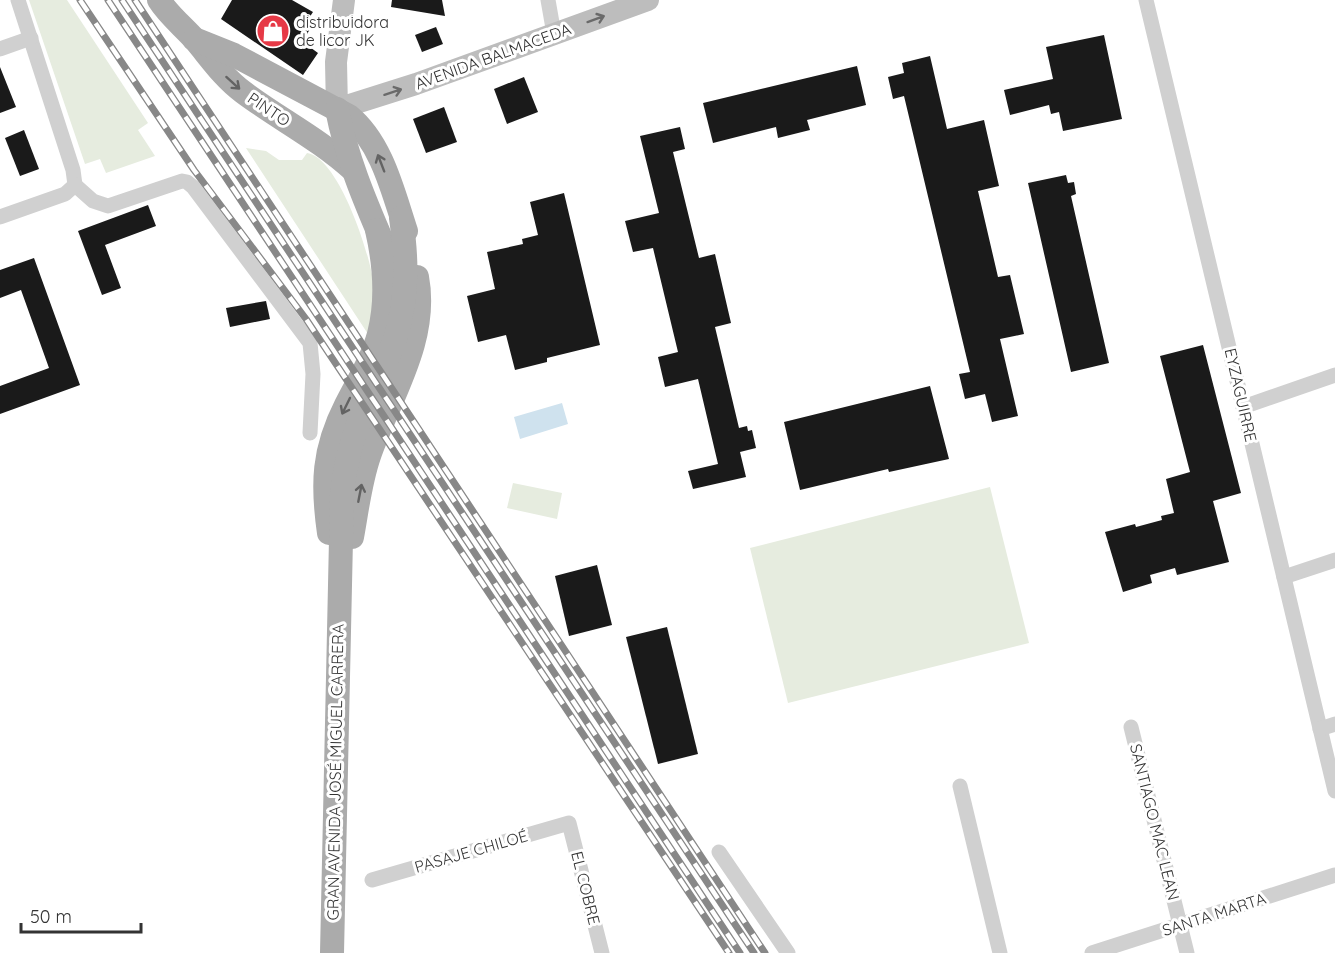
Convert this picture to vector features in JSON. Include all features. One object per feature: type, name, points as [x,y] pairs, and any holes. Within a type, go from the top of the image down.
[{"type":"main road","name":"PINTO","points":[[159,0],[175,21],[242,91],[322,144],[353,170]]},
{"type":"main road","points":[[337,110],[336,62],[344,0]]},
{"type":"main road","name":"AVENIDA BALMACEDA","points":[[337,110],[400,90],[648,0]]},
{"type":"main road","name":"PINTO","points":[[194,39],[234,55],[337,110]]},
{"type":"main road","name":"GRAN AVENIDA JOSÉ MIGUEL CARRERA","points":[[337,110],[343,142],[390,260],[400,315]]},
{"type":"main road","name":"GRAN AVENIDA JOSÉ MIGUEL CARRERA","points":[[337,110],[358,124],[371,139],[410,243],[419,287],[418,321],[405,371],[369,457],[338,591]]},
{"type":"main road","name":"GRAN AVENIDA JOSÉ MIGUEL CARRERA","points":[[332,953],[338,591],[344,477],[357,429],[387,360],[400,315],[407,261],[401,218]]},
{"type":"main road","name":"GRAN AVENIDA JOSÉ MIGUEL CARRERA","points":[[338,591],[325,506],[324,479],[328,453],[338,422],[372,354],[382,316],[385,278],[377,230]]},
{"type":"street","points":[[18,0],[73,170],[75,185],[93,201],[108,206],[182,181],[193,187],[310,343],[313,374],[310,433]]},
{"type":"street","points":[[548,0],[554,34]]},
{"type":"street","name":"EYZAGUIRRE","points":[[1146,0],[1284,577],[1328,726],[1335,791]]},
{"type":"street","points":[[0,49],[31,38]]},
{"type":"street","points":[[0,217],[65,194],[75,185]]},
{"type":"street","points":[[1243,407],[1335,375]]},
{"type":"street","points":[[1284,577],[1335,560]]},
{"type":"street","name":"SANTIAGO MAC LEAN","points":[[1131,727],[1187,953]]},
{"type":"street","points":[[960,786],[1000,953]]},
{"type":"street","name":"PASAJE CHILOÉ","points":[[372,880],[570,823]]},
{"type":"street","name":"EL COBRE","points":[[570,823],[602,953]]},
{"type":"street","points":[[718,852],[788,953]]},
{"type":"street","name":"SANTA MARTA","points":[[1092,953],[1335,875]]},
{"type":"shaded area","points":[[29,0],[67,0],[148,123],[138,130],[155,156],[106,173],[100,159],[85,164]]},
{"type":"shaded area","points":[[246,148],[266,151],[279,160],[302,160],[307,153],[319,159],[332,173],[354,216],[374,283],[375,298],[368,334]]},
{"type":"shaded area","points":[[513,483],[562,493],[557,519],[507,508]]},
{"type":"shaded area","points":[[990,487],[1029,643],[788,703],[750,548]]},
{"type":"water","points":[[562,403],[568,424],[520,439],[514,417]]},
{"type":"building","name":"distribuidora de licor JK","points":[[232,0],[292,0],[313,12],[309,18],[314,21],[303,42],[318,53],[303,75],[221,19]]},
{"type":"building","points":[[392,0],[442,0],[445,16],[391,7]]},
{"type":"building","points":[[436,27],[443,44],[422,52],[415,35]]},
{"type":"building","points":[[1104,35],[1122,119],[1063,131],[1059,112],[1051,114],[1049,105],[1010,115],[1004,90],[1053,79],[1046,47]]},
{"type":"building","points":[[930,56],[947,129],[984,120],[999,186],[978,191],[998,277],[1010,275],[1024,334],[1000,339],[1018,416],[992,422],[985,394],[965,399],[959,374],[970,372],[904,96],[893,99],[888,77],[904,73],[902,63]]},
{"type":"building","points":[[857,66],[866,105],[807,120],[810,130],[778,138],[776,127],[713,143],[703,103]]},
{"type":"building","points":[[0,67],[16,107],[0,113]]},
{"type":"building","points":[[524,77],[538,112],[507,124],[494,89]]},
{"type":"building","points":[[444,107],[457,142],[426,153],[413,119]]},
{"type":"building","points":[[680,127],[685,149],[673,152],[699,258],[715,254],[731,323],[715,327],[739,428],[747,426],[748,431],[752,430],[756,448],[740,452],[746,477],[693,489],[688,471],[718,464],[698,379],[665,387],[658,357],[678,352],[653,248],[633,252],[625,221],[659,213],[640,136]]},
{"type":"building","points":[[24,130],[39,169],[20,176],[5,138]]},
{"type":"building","points":[[1066,175],[1068,183],[1074,182],[1076,194],[1071,196],[1109,363],[1071,372],[1028,183]]},
{"type":"building","points":[[564,193],[600,345],[547,358],[547,362],[515,370],[506,335],[478,342],[467,296],[495,289],[487,252],[523,244],[522,239],[538,235],[530,202]]},
{"type":"building","points":[[148,205],[156,226],[105,245],[121,288],[102,295],[78,231]]},
{"type":"building","points":[[34,258],[80,385],[0,414],[0,386],[49,368],[21,290],[0,298],[0,270]]},
{"type":"building","points":[[266,301],[270,319],[230,327],[226,308]]},
{"type":"building","points":[[1203,345],[1241,493],[1213,501],[1229,562],[1177,575],[1175,568],[1150,575],[1152,583],[1123,592],[1105,532],[1162,520],[1161,516],[1174,513],[1166,479],[1190,472],[1160,356]]},
{"type":"building","points":[[930,386],[949,459],[889,472],[888,469],[800,490],[784,422]]},
{"type":"building","points":[[597,565],[612,625],[569,636],[555,576]]},
{"type":"building","points":[[667,627],[698,754],[658,764],[626,637]]},
{"type":"railway","points":[[80,0],[194,170],[306,319],[729,953]]},
{"type":"railway","points":[[108,0],[740,953]]},
{"type":"railway","points":[[122,0],[754,953]]},
{"type":"railway","points":[[135,0],[765,953]]},
{"type":"place","name":"distribuidora de licor JK","points":[[273,31]]}]
